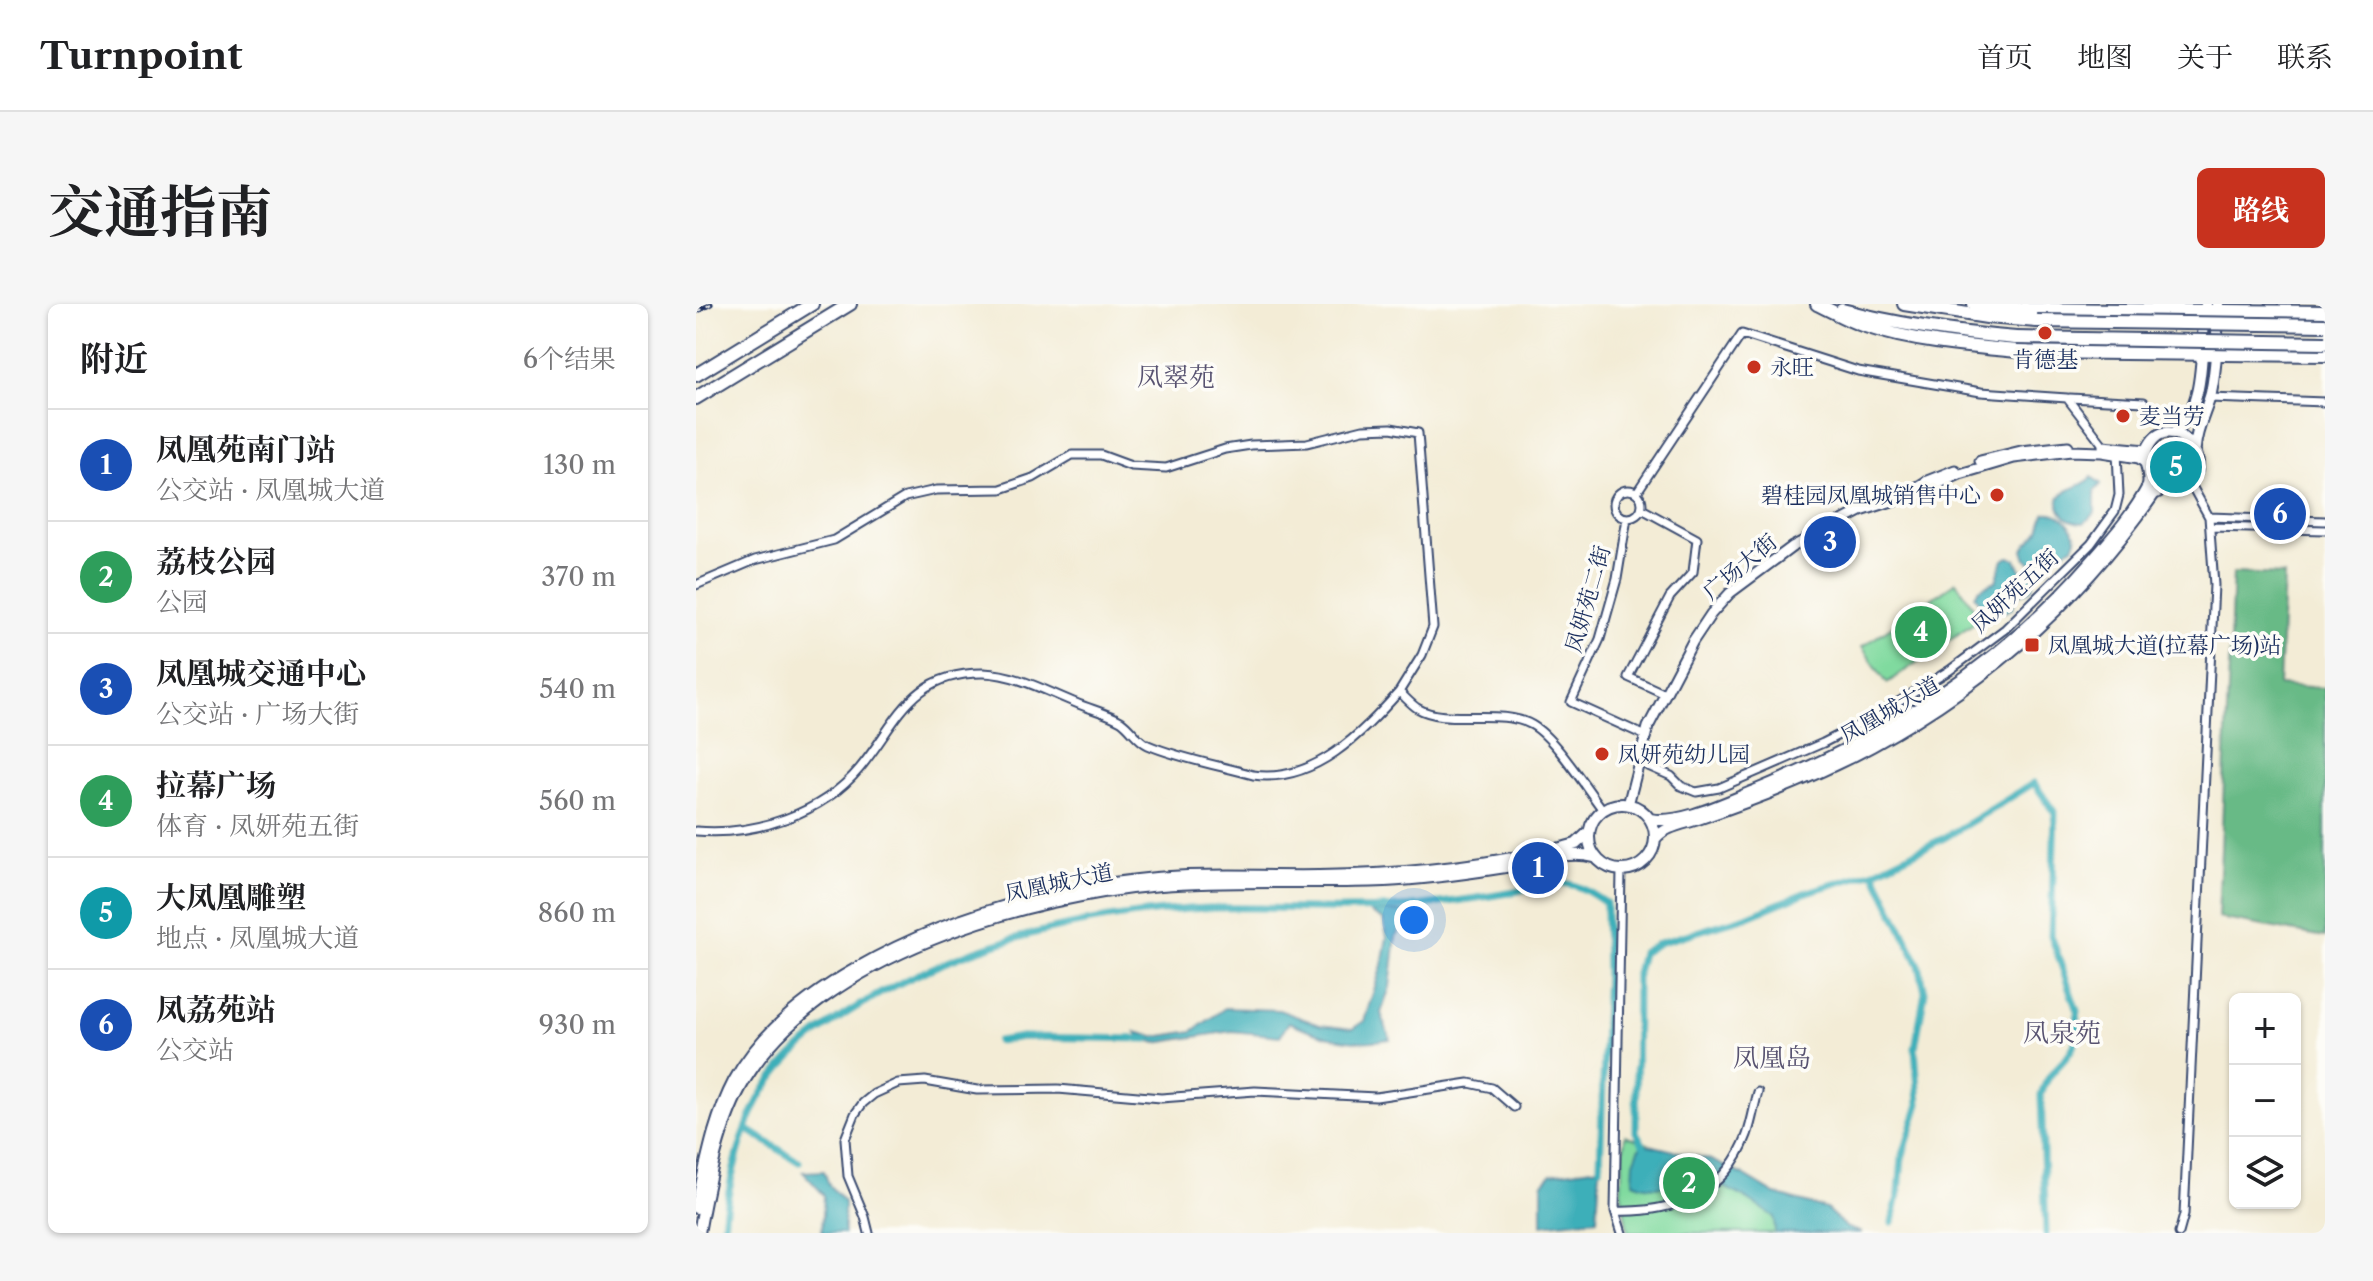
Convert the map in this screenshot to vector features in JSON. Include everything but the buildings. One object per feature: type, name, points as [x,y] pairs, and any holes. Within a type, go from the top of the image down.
[{"type":"highway","points":[[696,375],[812,304]]},
{"type":"highway","points":[[696,398],[850,304]]},
{"type":"highway","points":[[1818,304],[1908,325],[1964,334],[2016,338],[2325,343]]},
{"type":"highway","points":[[1818,304],[1861,325],[1951,344],[2028,352],[2325,355]]},
{"type":"highway","points":[[1904,304],[2037,321],[2325,325]]},
{"type":"highway","points":[[1974,304],[2027,309],[2212,307],[2325,312]]},
{"type":"main road","points":[[2212,307],[2216,353],[2209,398],[2195,438],[2197,465],[2188,479],[2170,485],[2156,481],[2147,469],[2147,450],[2158,437],[2181,428],[2194,400],[2212,307]]},
{"type":"main road","points":[[2174,433],[2190,441],[2195,448]]},
{"type":"main road","name":"凤凰城大道","points":[[1650,819],[1665,821],[1696,812],[1801,771],[1865,741],[1955,686],[2013,641],[2073,583],[2144,494],[2147,469]]},
{"type":"main road","name":"凤凰城大道","points":[[1655,839],[1668,829],[1746,802],[1842,761],[1964,689],[2021,645],[2073,595],[2154,494],[2170,485]]},
{"type":"main road","points":[[1615,805],[1631,806],[1650,819],[1655,839],[1649,856],[1640,865],[1621,871],[1604,866],[1594,857],[1589,845],[1589,832],[1593,820],[1603,810],[1615,805]]},
{"type":"main road","name":"凤凰城大道","points":[[696,1208],[712,1139],[726,1099],[759,1045],[819,992],[874,958],[912,940],[1007,906],[1100,885],[1180,876],[1321,876],[1458,867],[1565,847],[1576,844],[1589,832]]},
{"type":"main road","name":"凤凰城大道","points":[[699,1233],[728,1117],[762,1053],[787,1027],[855,978],[936,939],[1024,909],[1131,888],[1193,883],[1313,884],[1400,880],[1474,872],[1574,855],[1594,857]]},
{"type":"street","points":[[1637,492],[1742,334],[1858,371],[1981,392],[2067,398],[2107,405],[2144,402]]},
{"type":"street","points":[[2067,398],[2104,446]]},
{"type":"street","points":[[2209,398],[2325,402]]},
{"type":"street","points":[[696,585],[755,560],[834,540],[905,497],[936,490],[1001,489],[1033,478],[1072,455],[1101,455],[1131,466],[1166,468],[1225,449],[1251,445],[1307,443],[1377,428],[1418,433],[1433,627],[1422,655],[1399,692],[1356,734],[1316,764],[1294,774],[1270,777],[1253,775],[1146,744],[1120,721],[1009,677],[982,673],[933,685],[905,704],[861,768],[823,801],[755,828],[696,831]]},
{"type":"street","name":"广场大街","points":[[1904,496],[1927,481],[1994,457],[2047,448],[2104,446],[2139,458],[2147,469]]},
{"type":"street","points":[[2117,451],[2147,450]]},
{"type":"street","name":"广场大街","points":[[1631,806],[1663,693],[1693,641],[1730,593],[1792,547],[1861,511],[1917,493],[1960,474],[2014,458],[2071,451],[2117,451]]},
{"type":"street","name":"凤妍苑五街","points":[[1642,763],[1696,792],[1719,788],[1873,718],[1950,670],[2005,629],[2091,544],[2115,511],[2119,495],[2117,451]]},
{"type":"street","points":[[2179,1233],[2184,1215],[2212,617],[2211,527],[2209,517],[2188,479]]},
{"type":"street","points":[[1623,490],[1637,492],[1642,499],[1642,509],[1636,516],[1627,518],[1615,510],[1616,497],[1623,490]]},
{"type":"street","points":[[1642,509],[1697,539],[1693,572],[1670,597],[1628,677],[1663,693]]},
{"type":"street","points":[[2209,517],[2325,521]]},
{"type":"street","name":"凤妍苑二街","points":[[1627,518],[1617,579],[1600,639],[1571,702],[1646,736]]},
{"type":"street","points":[[2211,527],[2325,530]]},
{"type":"street","points":[[1399,692],[1418,709],[1436,714],[1511,718],[1533,726],[1550,741],[1603,810]]},
{"type":"street","name":"广场大街","points":[[1642,763],[1646,736],[1653,721]]},
{"type":"street","points":[[1621,871],[1615,1211],[1622,1233]]},
{"type":"street","points":[[869,1233],[848,1176],[845,1139],[863,1103],[898,1083],[925,1081],[977,1090],[1058,1089],[1161,1098],[1273,1090],[1356,1098],[1469,1083],[1492,1088],[1514,1107]]},
{"type":"street","points":[[1615,1211],[1666,1208],[1698,1196],[1725,1175],[1746,1137],[1758,1092]]},
{"type":"green space","points":[[2233,573],[2284,575],[2279,685],[2325,688],[2325,937],[2218,918]]},
{"type":"green space","points":[[1956,582],[1981,618],[1887,683],[1862,647]]},
{"type":"green space","points":[[1625,1135],[1666,1151],[1708,1159],[1775,1194],[1826,1209],[1847,1228],[1862,1233],[1628,1233],[1621,1190]]},
{"type":"water","points":[[2092,477],[2101,484],[2095,491],[2095,513],[2084,523],[2073,521],[2062,513],[2059,498]]},
{"type":"water","points":[[2046,513],[2066,520],[2076,539],[2073,547],[2055,556],[2048,569],[2042,570],[2026,559],[2023,550],[2037,533]]},
{"type":"water","points":[[2009,557],[2016,559],[2021,570],[2031,576],[2034,583],[2031,590],[2016,596],[2012,609],[2004,612],[1993,603],[1980,603],[1975,595],[1979,589],[1996,581],[2003,560]]},
{"type":"water","points":[[1368,911],[1407,912],[1396,937],[1390,987],[1381,1013],[1390,1039],[1339,1039],[1289,1022],[1280,1036],[1232,1031],[1156,1043],[1139,1037],[1136,1032],[1155,1037],[1193,1031],[1225,1008],[1279,1010],[1320,1025],[1352,1029],[1364,1021],[1382,965],[1387,937],[1383,920]]},
{"type":"water","points":[[1649,1145],[1708,1159],[1775,1194],[1826,1209],[1847,1228],[1862,1233],[1775,1233],[1774,1217],[1742,1196],[1716,1184],[1689,1181],[1653,1187],[1633,1182],[1634,1162],[1640,1147]]},
{"type":"water","points":[[1600,1167],[1597,1219],[1542,1225],[1542,1184],[1551,1174]]},
{"type":"water","points":[[824,1171],[829,1185],[844,1202],[844,1233],[822,1233],[824,1195],[803,1172]]},
{"type":"waterway","points":[[1644,1146],[1636,1132],[1637,973],[1642,953],[1659,943],[1746,917],[1807,892],[1874,872],[1946,837],[2034,783],[2055,813],[2051,935],[2077,1011],[2078,1028],[2071,1051],[2052,1074],[2041,1095],[2046,1233]]},
{"type":"waterway","points":[[1874,872],[1919,965],[1925,992],[1915,1048],[1919,1104],[1902,1158],[1892,1222]]},
{"type":"waterway","points":[[724,1233],[736,1161],[762,1094],[793,1055],[832,1023],[898,984],[977,950],[1060,927],[1189,909],[1399,907],[1478,898],[1556,883],[1575,886],[1596,896],[1606,903],[1607,970],[1600,1167]]},
{"type":"waterway","points":[[998,1041],[1022,1037],[1148,1039]]},
{"type":"waterway","points":[[748,1130],[799,1162]]},
{"type":"railway","points":[[696,312],[711,304]]},
{"type":"place","name":"肯德基","points":[[2045,333]]},
{"type":"place","name":"永旺","points":[[1754,367]]},
{"type":"place","name":"麦当劳","points":[[2123,416]]},
{"type":"place","name":"大凤凰雕塑","points":[[2176,467]]},
{"type":"place","name":"碧桂园凤凰城销售中心","points":[[1997,495]]},
{"type":"place","name":"凤荔苑站","points":[[2280,514]]},
{"type":"place","name":"凤凰城交通中心","points":[[1830,542]]},
{"type":"place","name":"拉幕广场","points":[[1921,632]]},
{"type":"place","name":"凤凰城大道(拉幕广场)站","points":[[2032,645]]},
{"type":"place","name":"凤妍苑幼儿园","points":[[1602,754]]},
{"type":"place","name":"凤凰苑南门站","points":[[1538,868]]},
{"type":"place","name":"荔枝公园","points":[[1689,1183]]},
{"type":"district","name":"凤翠苑","points":[[1176,377]]},
{"type":"district","name":"凤泉苑","points":[[2062,1033]]},
{"type":"district","name":"凤凰岛","points":[[1772,1058]]}]
